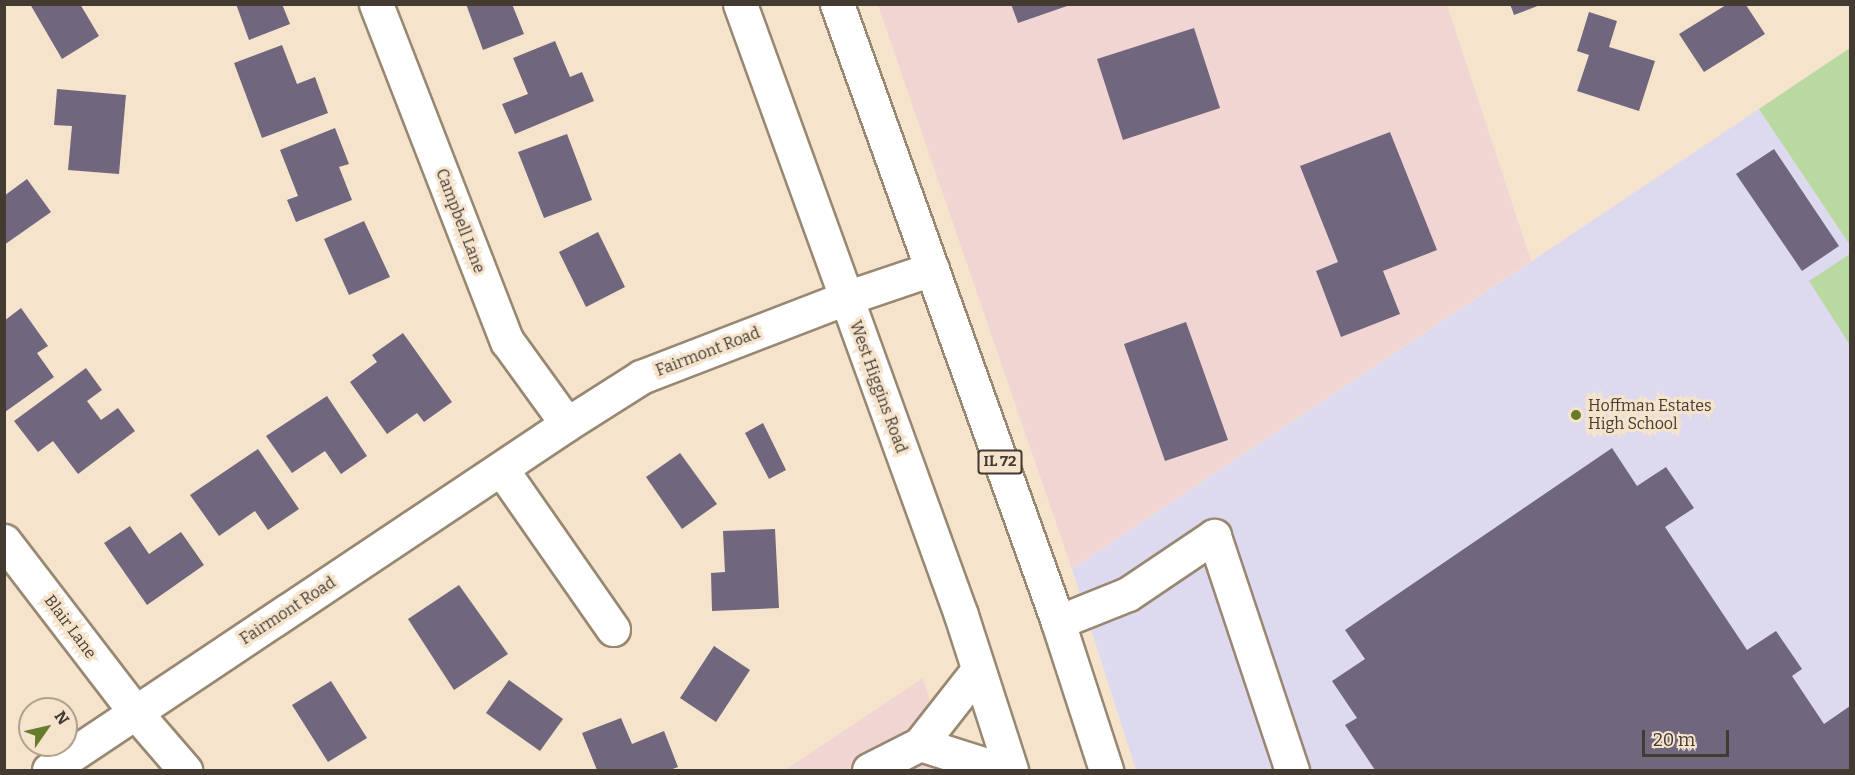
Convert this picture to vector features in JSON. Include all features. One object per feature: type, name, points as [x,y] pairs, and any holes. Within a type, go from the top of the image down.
[{"type":"street","name":"Campbell Lane","points":[[376,4],[507,341],[567,424]]},
{"type":"street","name":"West Higgins Road","points":[[740,4],[961,615],[1011,771]]},
{"type":"street","name":"IL 72","points":[[837,4],[1058,622],[1107,771]]},
{"type":"street","name":"Fairmont Road","points":[[49,771],[502,470],[567,424],[641,377],[846,298],[932,269]]},
{"type":"street","points":[[502,470],[613,629]]},
{"type":"street","points":[[1058,622],[1128,594],[1214,536],[1292,771]]},
{"type":"street","name":"Blair Lane","points":[[4,541],[135,712]]},
{"type":"street","points":[[869,771],[920,744],[978,670]]},
{"type":"street","points":[[135,712],[186,771]]},
{"type":"street","points":[[920,744],[1002,771]]},
{"type":"shaded area","points":[[878,5],[1447,5],[1531,261],[1072,569]]},
{"type":"shaded area","name":"Hoffman Estates High School","points":[[1850,48],[1850,770],[1136,770],[1072,569]]},
{"type":"shaded area","points":[[923,678],[950,770],[785,770]]},
{"type":"green space","points":[[1850,48],[1850,245],[1759,109]]},
{"type":"green space","points":[[1850,254],[1850,345],[1809,281]]},
{"type":"building","points":[[30,4],[80,4],[99,36],[62,59]]},
{"type":"building","points":[[236,4],[282,4],[290,24],[249,40]]},
{"type":"building","points":[[466,4],[512,4],[524,34],[483,50]]},
{"type":"building","points":[[1011,4],[1070,4],[1070,5],[1018,23]]},
{"type":"building","points":[[1510,4],[1540,4],[1540,5],[1514,15]]},
{"type":"building","points":[[1726,5],[1746,5],[1765,34],[1704,72],[1679,34]]},
{"type":"building","points":[[1589,12],[1617,21],[1609,47],[1655,61],[1639,111],[1577,91],[1589,55],[1577,51]]},
{"type":"building","points":[[1194,28],[1220,108],[1123,140],[1097,59]]},
{"type":"building","points":[[555,41],[570,77],[582,72],[594,101],[515,134],[502,104],[528,94],[513,58]]},
{"type":"building","points":[[282,45],[297,84],[315,77],[328,113],[262,138],[234,63]]},
{"type":"building","points":[[57,89],[126,95],[119,174],[68,170],[72,126],[54,125]]},
{"type":"building","points":[[335,128],[349,164],[339,167],[352,200],[296,222],[287,200],[298,196],[280,150]]},
{"type":"building","points":[[1390,132],[1437,250],[1383,271],[1400,314],[1341,337],[1316,271],[1338,262],[1300,166]]},
{"type":"building","points":[[567,134],[592,200],[544,218],[518,152]]},
{"type":"building","points":[[1774,149],[1839,246],[1802,271],[1736,174]]},
{"type":"building","points":[[27,179],[51,212],[4,245],[4,196]]},
{"type":"building","points":[[364,221],[390,277],[349,295],[324,239]]},
{"type":"building","points":[[598,232],[625,287],[586,307],[559,252]]},
{"type":"building","points":[[21,308],[48,346],[37,353],[54,377],[5,412],[4,321]]},
{"type":"building","points":[[1186,322],[1228,440],[1165,461],[1124,344]]},
{"type":"building","points":[[403,333],[452,402],[424,422],[417,413],[387,434],[350,382],[377,362],[372,355]]},
{"type":"building","points":[[86,368],[102,390],[87,401],[101,420],[118,408],[135,431],[78,474],[53,441],[38,452],[14,421]]},
{"type":"building","points":[[327,396],[367,456],[341,474],[325,451],[292,473],[266,436]]},
{"type":"building","points":[[763,423],[786,470],[769,479],[745,433]]},
{"type":"building","name":"Hoffman Estates High School","points":[[1612,448],[1637,486],[1666,467],[1694,508],[1665,527],[1747,650],[1776,631],[1802,669],[1792,676],[1824,724],[1850,706],[1850,770],[1375,770],[1345,725],[1357,718],[1332,681],[1365,659],[1345,630]]},
{"type":"building","points":[[258,449],[299,509],[268,530],[255,511],[219,536],[190,495]]},
{"type":"building","points":[[680,453],[717,504],[682,529],[646,477]]},
{"type":"building","points":[[130,526],[149,554],[181,532],[204,565],[147,605],[104,543]]},
{"type":"building","points":[[775,529],[779,608],[712,611],[711,573],[725,572],[723,531]]},
{"type":"building","points":[[459,585],[508,654],[454,690],[408,619]]},
{"type":"building","points":[[714,646],[750,670],[716,722],[680,698]]},
{"type":"building","points":[[509,680],[563,719],[540,751],[486,713]]},
{"type":"building","points":[[331,681],[367,738],[328,762],[292,705]]},
{"type":"building","points":[[621,718],[632,744],[664,731],[678,767],[670,770],[597,770],[582,733]]},
{"type":"place","name":"Hoffman Estates High School","points":[[1576,415]]}]
